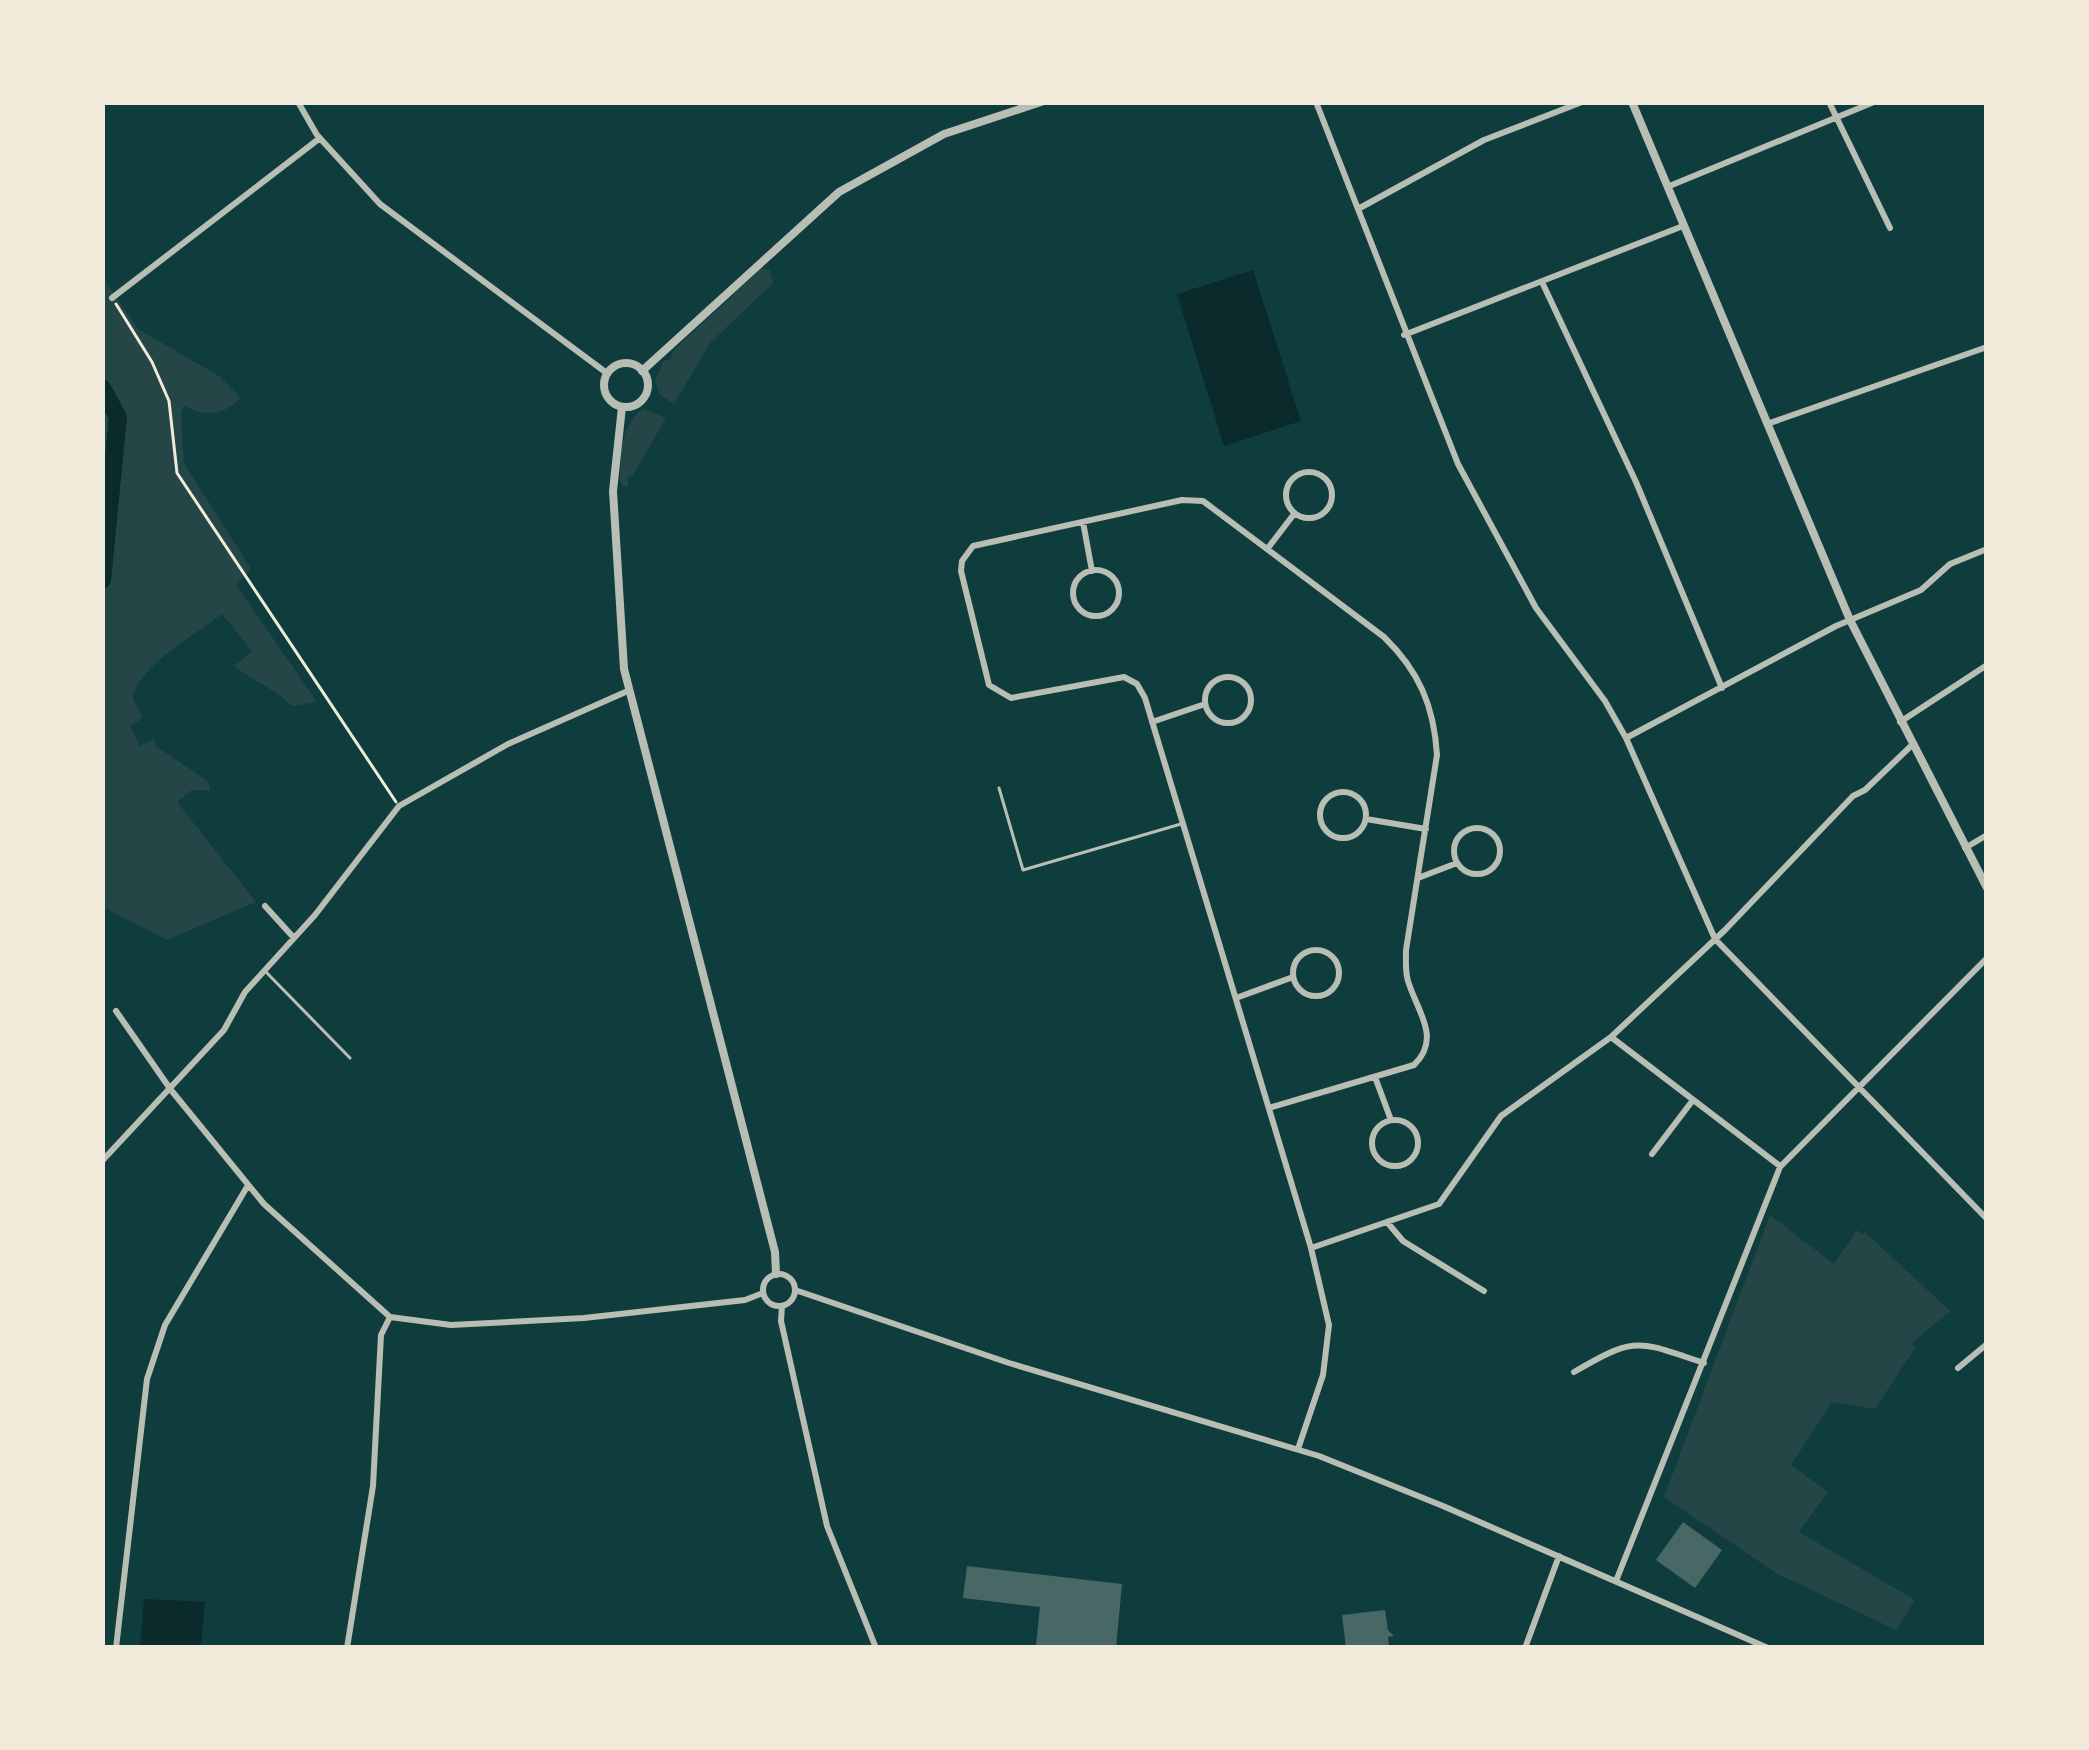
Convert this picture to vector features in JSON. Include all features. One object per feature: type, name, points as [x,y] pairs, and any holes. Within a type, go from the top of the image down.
[{"type":"street","points":[[298,102],[320,139],[380,204],[608,374]]},
{"type":"street","points":[[642,371],[839,192],[944,134],[1041,102]]},
{"type":"street","points":[[1316,102],[1458,464],[1525,588],[1626,738],[1715,939],[1987,1219]]},
{"type":"street","points":[[1357,210],[1484,140],[1582,102]]},
{"type":"street","points":[[1631,102],[1850,620],[1987,888]]},
{"type":"street","points":[[1829,102],[1890,228]]},
{"type":"street","points":[[1666,187],[1874,102]]},
{"type":"street","points":[[112,298],[320,139]]},
{"type":"street","points":[[1404,335],[1683,226]]},
{"type":"street","points":[[1542,282],[1636,482],[1722,688]]},
{"type":"street","points":[[1767,424],[1987,347]]},
{"type":"street","points":[[624,364],[642,371],[648,383],[645,397],[622,407],[606,394],[608,374],[624,364]]},
{"type":"street","points":[[622,407],[615,453],[614,548],[620,649],[742,1118],[775,1252],[776,1274]]},
{"type":"street","points":[[1312,472],[1326,480],[1332,494],[1327,510],[1315,518],[1294,514],[1286,500],[1292,479],[1312,472]]},
{"type":"street","points":[[1269,1108],[1414,1065],[1428,1043],[1429,1032],[1406,969],[1437,755],[1436,730],[1424,688],[1384,637],[1213,506],[1193,499],[973,546],[965,554],[961,571],[989,686],[1011,698],[1124,676],[1137,684],[1152,722],[1311,1248],[1329,1325],[1323,1375],[1298,1449]]},
{"type":"street","points":[[1268,548],[1294,514]]},
{"type":"street","points":[[1083,521],[1092,571]]},
{"type":"street","points":[[1626,738],[1850,620],[1921,590],[1950,564],[1987,549]]},
{"type":"street","points":[[1092,571],[1114,578],[1120,592],[1115,608],[1101,616],[1082,611],[1074,598],[1075,584],[1092,571]]},
{"type":"street","points":[[1899,722],[1987,664]]},
{"type":"street","points":[[1223,677],[1245,684],[1251,698],[1246,714],[1232,722],[1213,718],[1205,704],[1206,690],[1223,677]]},
{"type":"street","points":[[102,1161],[224,1030],[245,992],[399,806],[508,744],[630,690]]},
{"type":"street","points":[[1152,722],[1205,704]]},
{"type":"street","points":[[1311,1248],[1439,1204],[1502,1116],[1611,1037],[1715,939],[1853,796],[1912,746]]},
{"type":"street","points":[[1346,792],[1360,799],[1366,819],[1357,834],[1341,838],[1323,827],[1320,811],[1327,799],[1346,792]]},
{"type":"street","points":[[1366,819],[1426,829]]},
{"type":"street","points":[[1467,830],[1487,830],[1498,842],[1500,857],[1489,871],[1475,874],[1457,863],[1456,841],[1467,830]]},
{"type":"street","points":[[1965,848],[1987,836]]},
{"type":"street","points":[[1418,878],[1457,863]]},
{"type":"street","points":[[265,906],[293,938]]},
{"type":"street","points":[[1312,950],[1333,957],[1340,971],[1334,987],[1321,995],[1307,994],[1293,977],[1295,963],[1312,950]]},
{"type":"street","points":[[1616,1581],[1780,1167],[1987,958]]},
{"type":"street","points":[[1236,998],[1293,977]]},
{"type":"street","points":[[116,1011],[171,1090],[248,1186],[390,1317],[451,1325],[584,1318],[745,1300],[763,1293]]},
{"type":"street","points":[[1611,1037],[1780,1167]]},
{"type":"street","points":[[1375,1076],[1391,1120]]},
{"type":"street","points":[[1652,1154],[1693,1100]]},
{"type":"street","points":[[1391,1120],[1412,1127],[1418,1142],[1414,1158],[1400,1166],[1381,1161],[1372,1148],[1374,1133],[1391,1120]]},
{"type":"street","points":[[116,1648],[154,1348],[248,1186]]},
{"type":"street","points":[[1387,1222],[1403,1241],[1484,1291]]},
{"type":"street","points":[[782,1306],[768,1302],[763,1293],[766,1279],[776,1274],[787,1276],[795,1290],[1010,1364],[1298,1449],[1380,1479],[1768,1648]]},
{"type":"street","points":[[782,1306],[795,1290]]},
{"type":"street","points":[[782,1306],[781,1321],[827,1526],[877,1648]]},
{"type":"street","points":[[347,1648],[374,1486],[382,1336],[390,1317]]},
{"type":"street","points":[[1574,1372],[1622,1344],[1643,1343],[1704,1363]]},
{"type":"street","points":[[1958,1368],[1987,1343]]},
{"type":"street","points":[[1526,1648],[1558,1556]]},
{"type":"lane","points":[[999,788],[1023,870],[1183,823]]},
{"type":"lane","points":[[265,971],[350,1058]]},
{"type":"path","points":[[112,298],[152,362],[169,401],[177,473],[399,806]]},
{"type":"shaded area","points":[[761,269],[770,270],[773,283],[710,343],[674,404],[659,394],[655,381],[664,360],[669,361],[674,350]]},
{"type":"shaded area","points":[[1253,270],[1301,421],[1224,446],[1177,294]]},
{"type":"shaded area","points":[[102,276],[138,329],[219,376],[241,398],[214,413],[184,405],[184,463],[251,569],[236,585],[317,702],[292,706],[234,666],[252,651],[222,614],[156,663],[136,687],[133,699],[143,718],[130,726],[140,746],[153,739],[157,747],[209,782],[210,790],[192,790],[177,802],[256,902],[167,940],[102,907]]},
{"type":"shaded area","points":[[643,409],[666,418],[624,487],[620,482],[623,442],[629,424]]},
{"type":"shaded area","points":[[1770,1215],[1834,1264],[1857,1230],[1862,1235],[1865,1232],[1950,1311],[1911,1344],[1915,1348],[1875,1409],[1832,1402],[1791,1465],[1828,1492],[1799,1532],[1915,1600],[1896,1630],[1776,1573],[1664,1497]]},
{"type":"shaded area","points":[[144,1599],[205,1602],[201,1648],[140,1648]]},
{"type":"building","points":[[1683,1522],[1722,1550],[1695,1588],[1656,1560]]},
{"type":"building","points":[[967,1566],[1122,1584],[1116,1648],[1036,1645],[1040,1607],[963,1598]]},
{"type":"building","points":[[1385,1610],[1388,1630],[1394,1636],[1388,1637],[1389,1648],[1346,1648],[1342,1615]]},
{"type":"waterway","points":[[102,388],[118,417],[102,580]]}]
